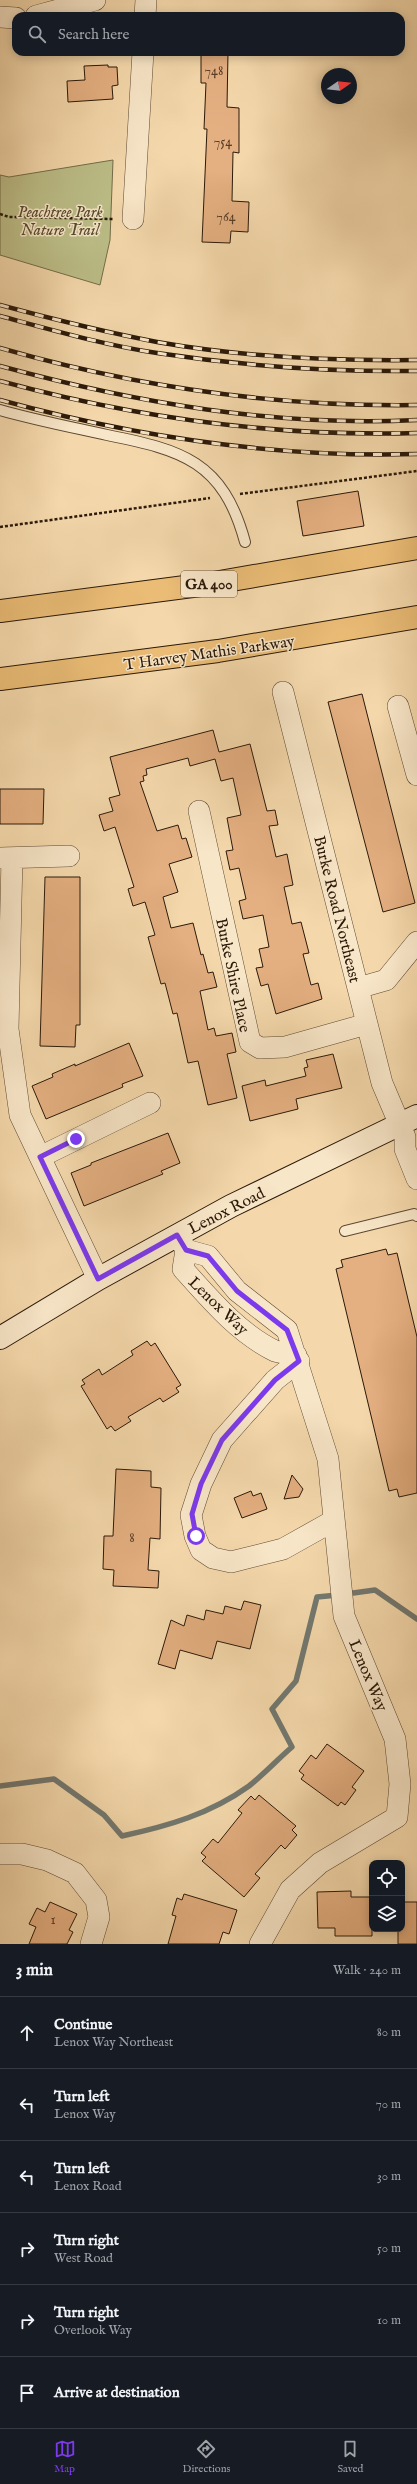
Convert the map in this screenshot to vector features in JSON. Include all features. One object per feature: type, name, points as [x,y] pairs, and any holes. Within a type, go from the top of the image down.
[{"type":"highway","name":"GA 400","points":[[0,611],[208,584],[417,548]]},
{"type":"highway","name":"T Harvey Mathis Parkway","points":[[0,679],[218,651],[417,618]]},
{"type":"street","points":[[51,12],[95,0]]},
{"type":"street","points":[[145,12],[146,0]]},
{"type":"street","points":[[0,17],[12,18]]},
{"type":"street","points":[[133,219],[142,56]]},
{"type":"street","name":"Burke Road Northeast","points":[[283,692],[382,1083],[410,1129],[405,1149],[417,1177]]},
{"type":"street","points":[[398,706],[417,775]]},
{"type":"street","name":"Burke Shire Place","points":[[199,811],[247,1036],[250,1042],[260,1048],[285,1047],[367,1024]]},
{"type":"street","points":[[68,856],[6,858],[4,1034],[20,1115],[98,1279]]},
{"type":"street","points":[[358,988],[386,980],[417,942]]},
{"type":"street","points":[[40,1157],[150,1103]]},
{"type":"street","name":"Lenox Road","points":[[0,1338],[98,1279],[182,1243],[231,1206],[410,1129]]},
{"type":"street","name":"Lenox Way","points":[[266,1941],[290,1890],[320,1863],[397,1817],[400,1784],[395,1739],[344,1616],[333,1521],[328,1459],[297,1358],[287,1330],[237,1291],[208,1256],[182,1243],[183,1269],[219,1308],[245,1332],[276,1351],[297,1358]]},
{"type":"street","points":[[219,1308],[237,1291]]},
{"type":"street","points":[[297,1358],[275,1380],[222,1440],[201,1484],[192,1514],[196,1536],[202,1550],[213,1558],[231,1562],[283,1549],[333,1521]]},
{"type":"street","points":[[0,1854],[22,1854],[47,1860],[75,1873],[96,1900],[99,1917],[92,1944]]},
{"type":"lane","points":[[0,410],[32,419],[156,444],[179,453],[206,470],[226,493],[239,518],[245,542]]},
{"type":"lane","points":[[345,1230],[414,1214],[417,1216]]},
{"type":"path","points":[[0,214],[9,217],[133,219]]},
{"type":"green space","name":"Peachtree Park Nature Trail","points":[[113,160],[110,240],[100,285],[0,255],[0,175],[9,177]]},
{"type":"building","points":[[201,56],[228,56],[227,107],[239,108],[239,153],[233,152],[232,201],[249,202],[248,232],[231,231],[230,243],[202,242],[207,129],[204,129],[206,83],[201,83]]},
{"type":"building","points":[[108,65],[108,67],[117,67],[118,85],[112,86],[113,99],[68,102],[67,81],[85,80],[84,66]]},
{"type":"building","points":[[358,491],[364,526],[303,536],[297,501]]},
{"type":"building","points":[[362,694],[415,903],[383,912],[328,702]]},
{"type":"building","points":[[213,730],[219,752],[250,744],[267,811],[275,810],[278,825],[269,826],[276,857],[287,854],[293,885],[284,887],[292,924],[301,922],[309,953],[303,954],[311,985],[318,983],[322,999],[276,1014],[268,984],[261,986],[256,968],[263,967],[259,949],[269,947],[263,915],[243,919],[239,901],[246,899],[239,868],[230,870],[226,851],[233,850],[227,818],[241,815],[233,778],[221,781],[215,759],[190,766],[188,758],[146,769],[147,775],[143,776],[144,781],[140,782],[157,831],[178,825],[182,839],[186,838],[192,857],[169,864],[178,892],[163,897],[171,928],[193,923],[201,955],[203,954],[208,973],[213,972],[217,987],[200,991],[208,1030],[214,1028],[216,1036],[232,1033],[236,1052],[227,1054],[237,1098],[208,1105],[198,1061],[188,1063],[177,1013],[173,1014],[165,983],[161,984],[148,937],[155,935],[145,902],[133,906],[128,889],[134,887],[115,827],[104,831],[99,815],[113,811],[109,798],[120,795],[110,757]]},
{"type":"building","points":[[0,789],[44,789],[43,824],[0,824]]},
{"type":"building","points":[[45,877],[80,877],[80,1025],[76,1025],[75,1047],[40,1046]]},
{"type":"building","points":[[129,1043],[143,1076],[122,1084],[123,1087],[46,1119],[32,1086],[53,1077],[52,1074]]},
{"type":"building","points":[[333,1054],[342,1088],[296,1099],[298,1109],[250,1121],[242,1086],[265,1080],[266,1086],[306,1076],[304,1068],[308,1067],[306,1060]]},
{"type":"building","points":[[168,1133],[180,1163],[161,1171],[163,1174],[84,1206],[71,1173],[91,1165],[91,1163]]},
{"type":"building","points":[[386,1249],[388,1255],[397,1253],[417,1337],[417,1493],[399,1497],[397,1489],[389,1491],[336,1269],[343,1267],[341,1260]]},
{"type":"building","points":[[147,1341],[151,1346],[155,1343],[181,1385],[176,1388],[179,1392],[163,1402],[160,1398],[128,1417],[131,1421],[115,1431],[111,1426],[107,1429],[81,1386],[85,1384],[82,1380],[99,1369],[102,1375],[133,1355],[131,1351]]},
{"type":"building","points":[[116,1469],[151,1471],[151,1487],[161,1488],[160,1539],[150,1538],[148,1570],[159,1571],[158,1588],[113,1586],[114,1570],[103,1569],[104,1536],[113,1536]]},
{"type":"building","points":[[292,1475],[303,1489],[299,1497],[284,1499]]},
{"type":"building","points":[[251,1491],[253,1496],[261,1493],[267,1509],[242,1518],[234,1498]]},
{"type":"building","points":[[244,1601],[261,1605],[250,1649],[217,1641],[212,1659],[180,1650],[175,1669],[158,1664],[171,1620],[184,1626],[187,1615],[204,1620],[206,1610],[223,1614],[225,1606],[241,1610]]},
{"type":"building","points":[[327,1744],[364,1771],[352,1787],[356,1790],[345,1805],[341,1802],[338,1806],[301,1779],[304,1775],[299,1771],[311,1755],[316,1759]]},
{"type":"building","points":[[259,1795],[296,1826],[292,1830],[297,1835],[285,1849],[281,1845],[255,1874],[260,1878],[244,1897],[202,1861],[206,1857],[201,1853],[213,1839],[218,1843],[242,1813],[238,1810],[251,1796],[255,1800]]},
{"type":"building","points":[[351,1891],[351,1897],[369,1897],[369,1932],[372,1932],[372,1936],[335,1936],[335,1928],[318,1928],[317,1892]]},
{"type":"building","points":[[184,1894],[237,1910],[229,1934],[223,1932],[219,1944],[168,1944],[176,1916],[172,1915],[177,1898],[182,1900]]},
{"type":"building","points":[[50,1902],[77,1914],[69,1930],[73,1932],[67,1944],[29,1944],[36,1927],[29,1924],[37,1908],[45,1912]]},
{"type":"building","points":[[405,1902],[417,1902],[417,1944],[398,1944],[398,1932],[405,1932]]},
{"type":"waterway","points":[[346,1594],[375,1590],[417,1619]]},
{"type":"waterway","points":[[0,1786],[54,1779],[104,1815],[122,1836],[156,1828],[188,1818],[234,1796],[255,1781],[292,1747],[272,1709],[296,1681],[317,1597],[338,1595]]},
{"type":"railway","points":[[0,305],[98,330],[189,347],[254,355],[319,359],[417,360]]},
{"type":"railway","points":[[0,316],[117,346],[189,358],[254,365],[319,369],[417,371]]},
{"type":"railway","points":[[0,348],[103,374],[206,392],[311,402],[364,405],[417,405]]},
{"type":"railway","points":[[0,366],[103,391],[207,410],[311,420],[417,420]]},
{"type":"railway","points":[[0,381],[103,405],[154,415],[206,422],[311,432],[417,433]]},
{"type":"railway","points":[[0,400],[103,425],[206,442],[311,452],[417,454]]},
{"type":"route","points":[[76,1139],[40,1157],[60,1195],[88,1261],[98,1279],[177,1235],[186,1250],[208,1256],[237,1291],[287,1330],[299,1361],[275,1380],[222,1440],[201,1484],[192,1514],[196,1536]]}]
